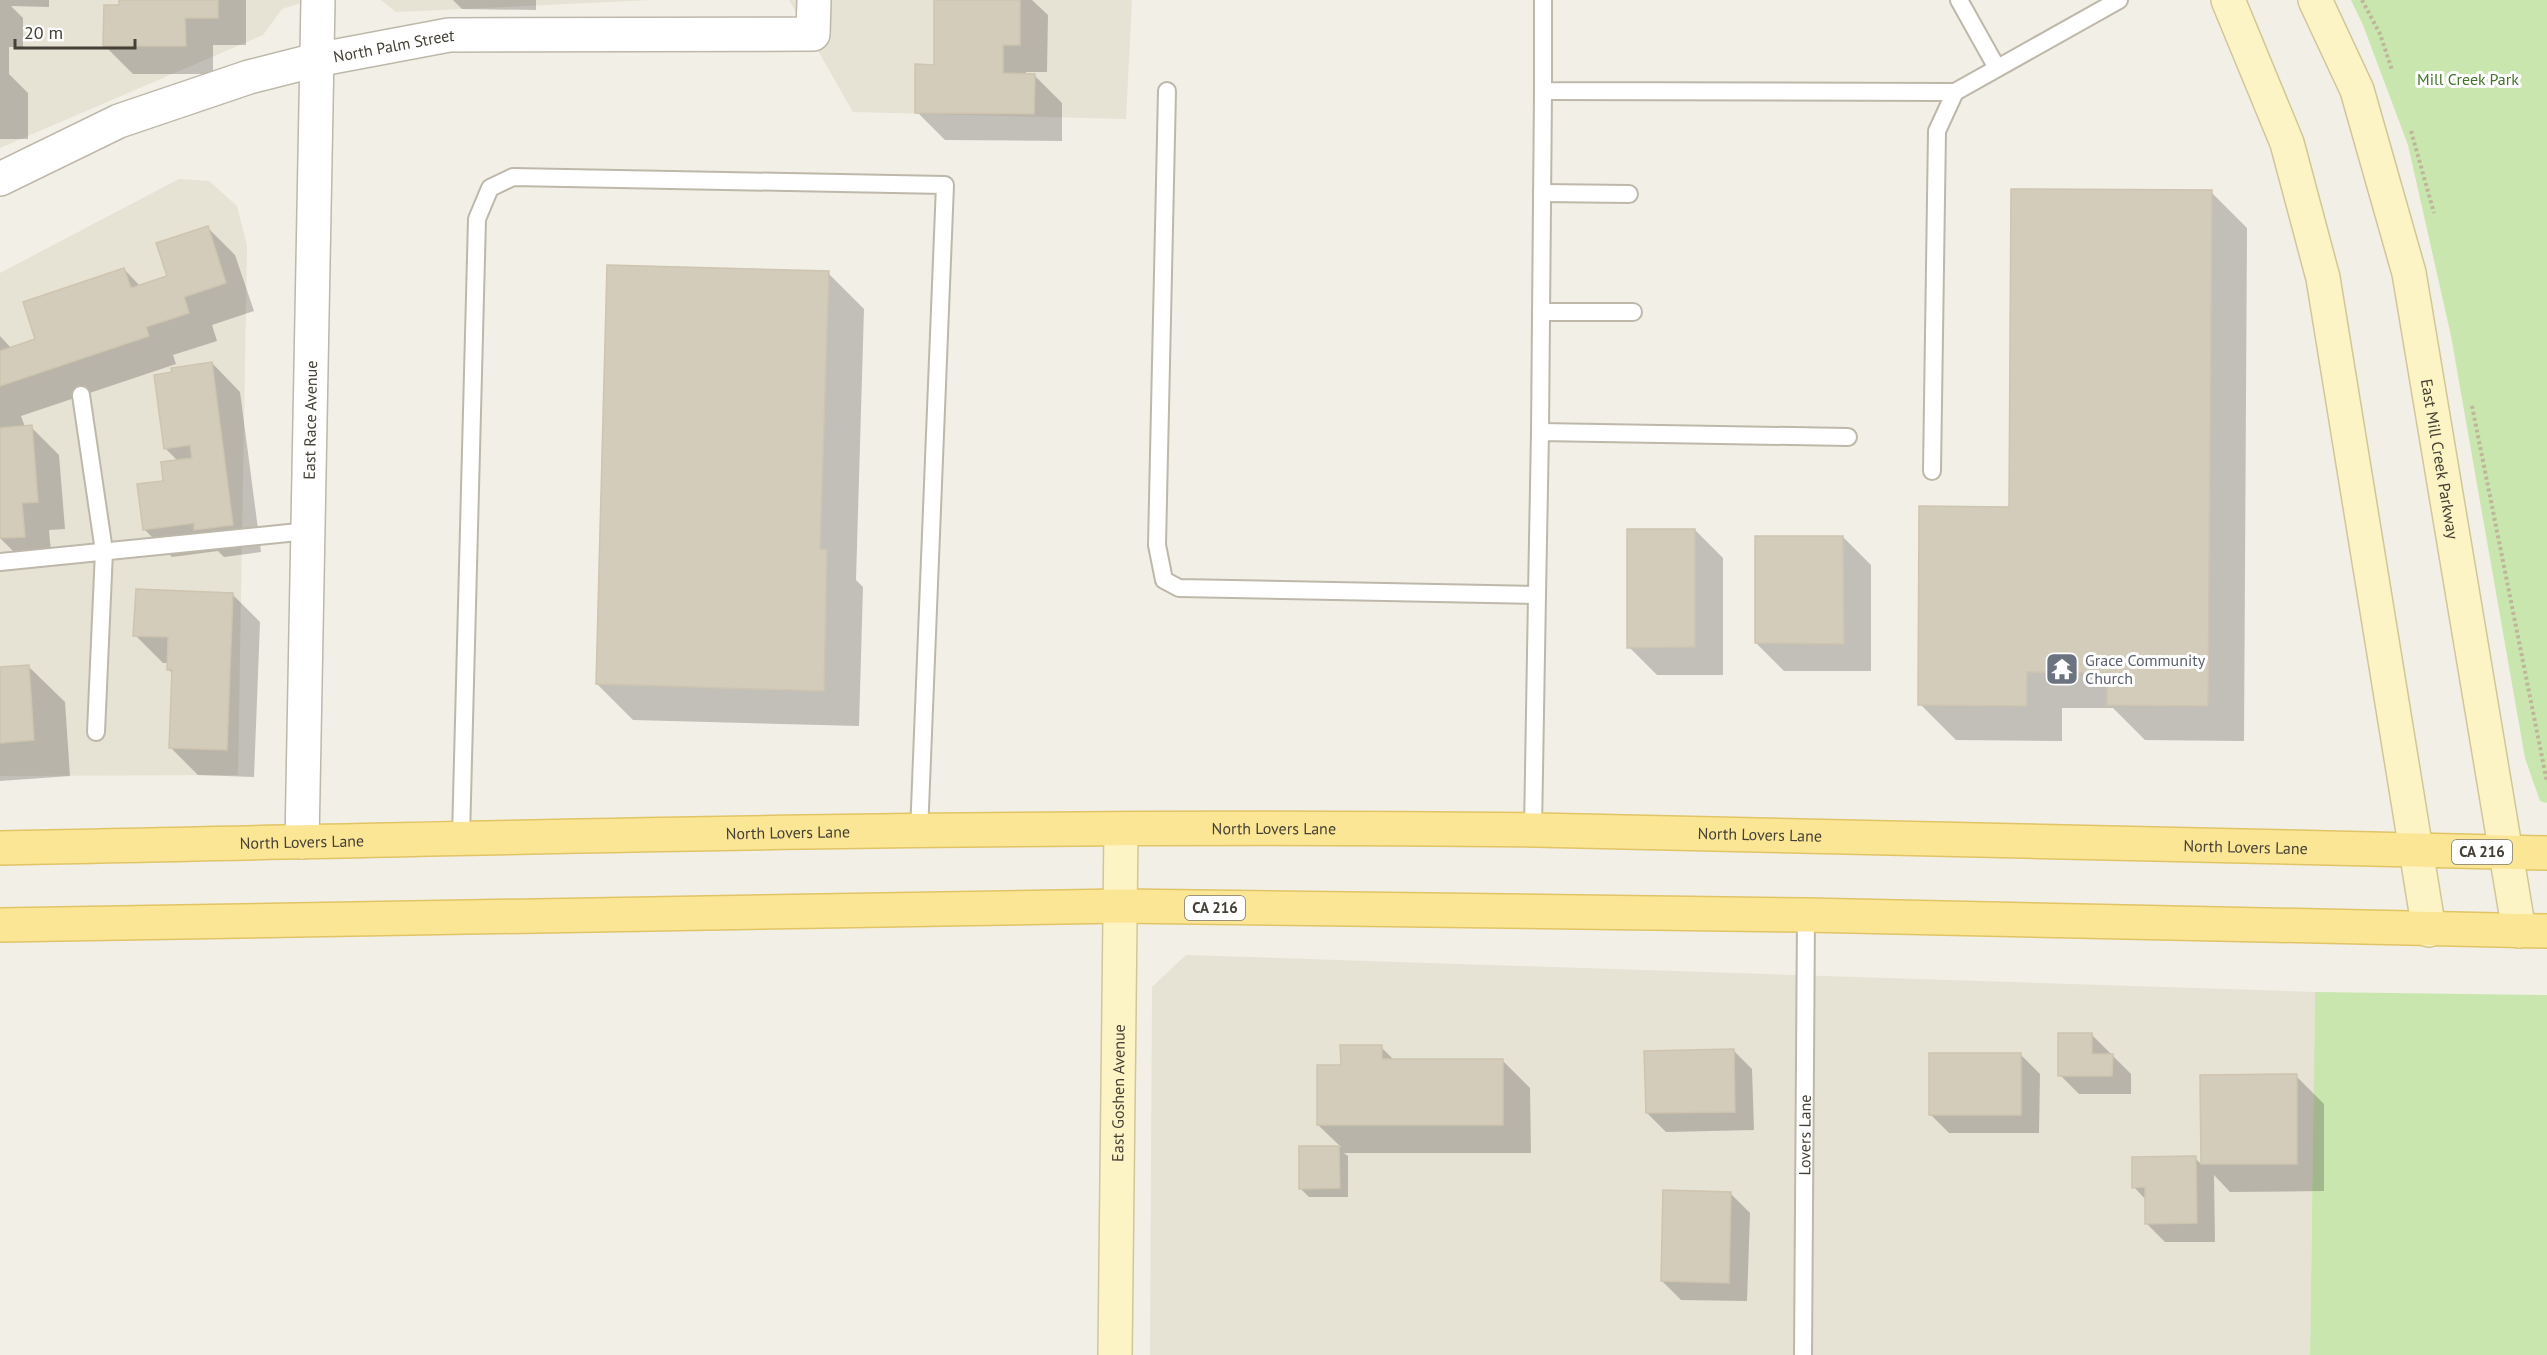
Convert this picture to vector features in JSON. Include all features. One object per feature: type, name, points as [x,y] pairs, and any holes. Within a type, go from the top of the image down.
[{"type":"main road","name":"North Lovers Lane","points":[[0,848],[461,837],[1121,830],[1533,830],[2417,849],[2547,854]]},
{"type":"main road","name":"CA 216","points":[[0,925],[1121,906],[1806,915],[2533,931]]},
{"type":"street","name":"East Race Avenue","points":[[302,842],[318,0]]},
{"type":"street","name":"North Palm Street","points":[[0,179],[119,121],[249,77],[316,60],[449,35],[813,34],[814,0]]},
{"type":"street","points":[[2228,0],[2287,143],[2323,278],[2429,930]]},
{"type":"street","name":"East Mill Creek Parkway","points":[[2314,1],[2358,90],[2409,273],[2505,853],[2533,931]]},
{"type":"street","name":"East Goshen Avenue","points":[[1114,1355],[1121,830]]},
{"type":"lane","points":[[1533,830],[1540,432],[1543,0]]},
{"type":"lane","points":[[1959,0],[1997,68]]},
{"type":"lane","points":[[1543,91],[1955,92],[2120,0]]},
{"type":"lane","points":[[1167,91],[1158,545],[1164,580],[1179,588],[1537,595]]},
{"type":"lane","points":[[1932,471],[1937,131],[1955,92]]},
{"type":"lane","points":[[461,837],[477,219],[490,188],[513,177],[945,185],[919,832]]},
{"type":"lane","points":[[1542,193],[1629,194]]},
{"type":"lane","points":[[1541,312],[1633,312]]},
{"type":"lane","points":[[81,395],[104,551],[96,732]]},
{"type":"lane","points":[[1540,432],[1848,437]]},
{"type":"lane","points":[[0,562],[308,531]]},
{"type":"lane","name":"Lovers Lane","points":[[1803,1355],[1806,915]]},
{"type":"shaded area","points":[[0,0],[309,0],[282,9],[263,35],[0,148]]},
{"type":"shaded area","points":[[381,0],[652,0],[396,12]]},
{"type":"shaded area","points":[[789,0],[1132,0],[1126,119],[853,112]]},
{"type":"shaded area","points":[[179,179],[209,181],[237,206],[247,246],[238,775],[0,776],[0,273]]},
{"type":"shaded area","points":[[1186,955],[2315,992],[2310,1355],[1150,1355],[1152,987]]},
{"type":"green space","name":"Mill Creek Park","points":[[2351,0],[2547,0],[2547,803],[2540,801],[2525,758],[2451,336],[2408,145],[2363,25]]},
{"type":"green space","points":[[2315,992],[2547,995],[2547,1355],[2310,1355]]},
{"type":"building","points":[[119,0],[218,0],[218,18],[185,18],[186,46],[103,46],[104,5],[119,5]]},
{"type":"building","points":[[934,0],[1020,0],[1020,45],[1003,45],[1003,73],[1035,74],[1034,114],[915,113],[915,64],[934,65]]},
{"type":"building","points":[[2011,189],[2212,190],[2208,706],[2107,705],[2107,673],[2027,672],[2027,706],[1918,705],[1919,506],[2009,507]]},
{"type":"building","points":[[208,226],[226,283],[184,297],[189,313],[146,327],[149,336],[0,386],[0,351],[35,339],[23,302],[124,268],[131,288],[167,276],[156,243]]},
{"type":"building","points":[[607,265],[829,271],[820,549],[827,550],[824,691],[596,684]]},
{"type":"building","points":[[212,362],[233,525],[194,530],[194,523],[143,530],[137,484],[163,481],[161,462],[192,458],[190,445],[164,449],[154,375],[172,372],[171,368]]},
{"type":"building","points":[[32,425],[38,502],[22,503],[25,537],[0,538],[0,428]]},
{"type":"building","points":[[1627,529],[1695,529],[1695,647],[1627,648]]},
{"type":"building","points":[[1755,536],[1843,536],[1844,644],[1755,643]]},
{"type":"building","points":[[136,589],[233,593],[227,750],[169,748],[172,670],[167,670],[168,637],[133,636]]},
{"type":"building","points":[[29,665],[34,740],[0,743],[0,667]]},
{"type":"building","points":[[2058,1033],[2092,1033],[2092,1054],[2113,1054],[2112,1076],[2058,1076]]},
{"type":"building","points":[[1340,1045],[1382,1045],[1382,1059],[1503,1059],[1503,1125],[1317,1125],[1317,1065],[1341,1065]]},
{"type":"building","points":[[1734,1049],[1735,1112],[1646,1113],[1644,1051]]},
{"type":"building","points":[[1929,1053],[2021,1053],[2021,1115],[1929,1115]]},
{"type":"building","points":[[2297,1074],[2297,1164],[2201,1164],[2200,1075]]},
{"type":"building","points":[[1299,1146],[1339,1146],[1340,1188],[1299,1189]]},
{"type":"building","points":[[2196,1156],[2197,1223],[2145,1224],[2145,1187],[2132,1188],[2132,1157]]},
{"type":"building","points":[[1663,1190],[1731,1192],[1729,1283],[1661,1281]]},
{"type":"place","name":"Grace Community Church","points":[[2062,669]]}]
